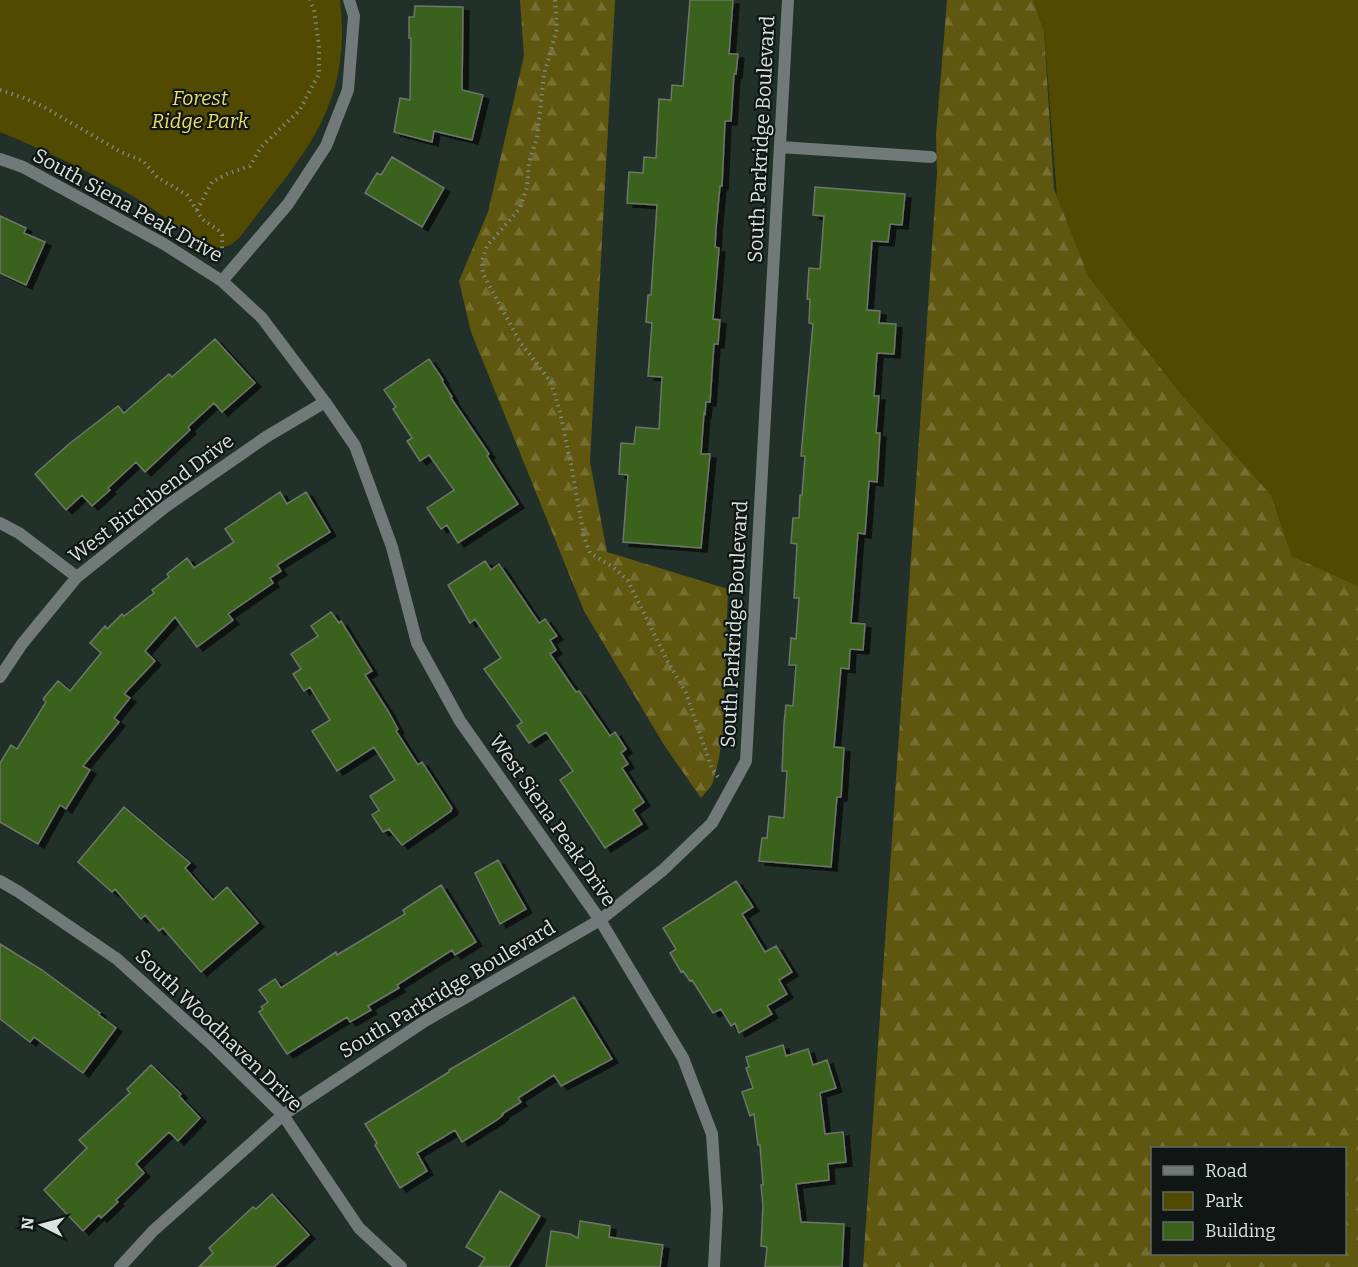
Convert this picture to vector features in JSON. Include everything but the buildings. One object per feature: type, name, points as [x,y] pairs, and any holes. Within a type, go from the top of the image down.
[{"type":"street","points":[[222,281],[288,204],[326,146],[348,90],[354,16],[349,0]]},
{"type":"street","name":"South Parkridge Boulevard","points":[[120,1267],[153,1231],[283,1115],[425,1021],[600,920],[663,870],[712,823],[746,761],[788,0]]},
{"type":"street","points":[[780,147],[931,158]]},
{"type":"street","name":"South Siena Peak Drive","points":[[0,159],[23,167],[164,244],[222,281],[262,318],[325,402]]},
{"type":"street","name":"West Birchbend Drive","points":[[0,677],[22,644],[77,577],[165,507],[266,436],[325,402]]},
{"type":"street","name":"West Siena Peak Drive","points":[[325,402],[355,447],[392,547],[417,643],[460,721],[600,920],[683,1059],[712,1134],[717,1209],[714,1267]]},
{"type":"street","points":[[0,523],[19,533],[77,577]]},
{"type":"street","name":"South Woodhaven Drive","points":[[0,882],[19,892],[117,958],[210,1043],[283,1115],[359,1228],[401,1267]]},
{"type":"path","points":[[197,210],[212,182],[226,174],[250,166],[261,147],[299,111],[315,83],[320,64],[314,10],[310,0]]},
{"type":"path","points":[[555,0],[557,28],[544,74],[537,138],[529,162],[527,187],[520,208],[487,246],[482,261],[483,274],[520,342],[551,382],[560,412],[584,537],[590,552],[613,567],[628,581],[686,693],[712,769],[729,792]]},
{"type":"path","points":[[0,90],[44,107],[120,152],[143,161],[156,177],[187,195],[202,219],[222,234],[222,281]]},
{"type":"green space","name":"Forest Ridge Park","points":[[0,0],[340,0],[342,38],[338,72],[330,102],[318,130],[302,156],[239,238],[228,246],[215,247],[199,240],[141,201],[107,182],[0,132]]},
{"type":"green space","points":[[520,0],[615,0],[590,462],[607,552],[728,589],[723,733],[712,785],[701,798],[664,745],[584,611],[471,332],[459,281],[488,212],[524,56]]},
{"type":"green space","points":[[947,0],[1033,0],[1044,31],[1054,189],[1089,277],[1181,394],[1271,495],[1292,556],[1358,586],[1358,1267],[863,1267],[937,173],[936,135]]},
{"type":"green space","points":[[1033,0],[1358,0],[1358,586],[1292,556],[1271,495],[1181,394],[1089,277],[1057,197],[1044,31]]}]
